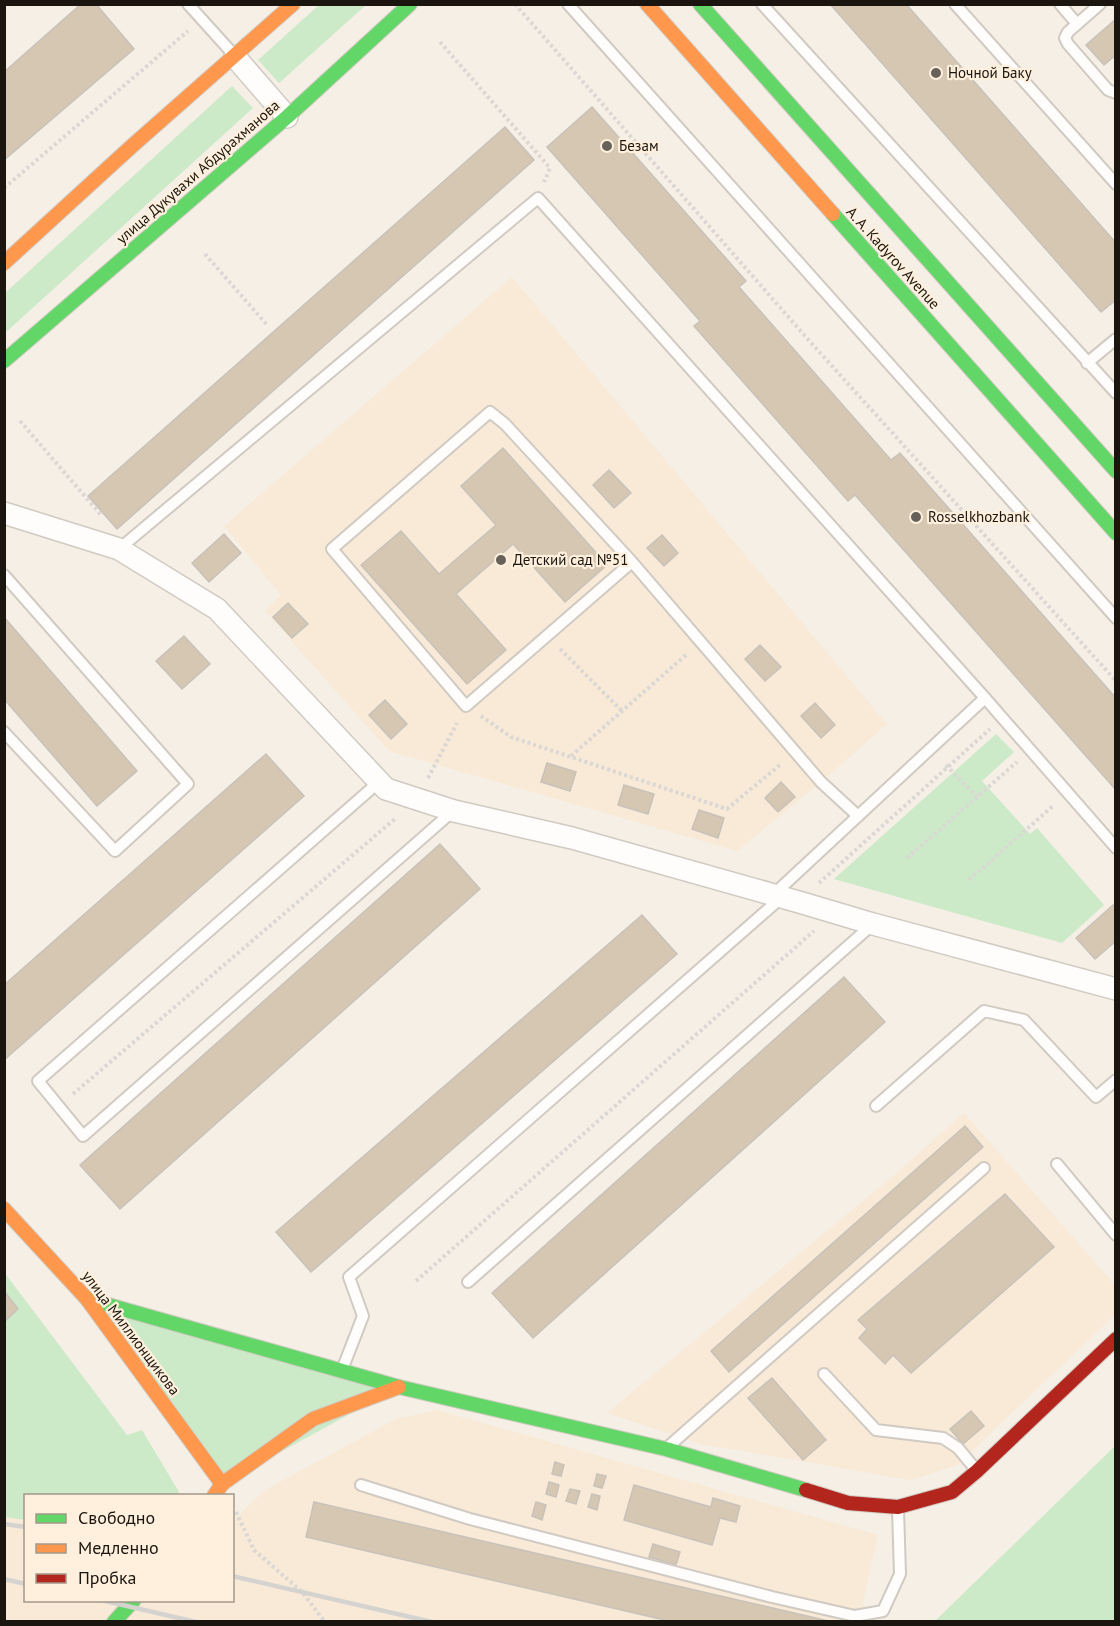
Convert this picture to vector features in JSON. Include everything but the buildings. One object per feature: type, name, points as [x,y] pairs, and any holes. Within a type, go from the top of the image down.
[{"type":"street","points":[[4,263],[132,146],[294,4]]},
{"type":"street","name":"улица Дукувахи Абдурахманова","points":[[4,361],[287,117],[410,4]]},
{"type":"street","name":"A. A. Kadyrov Avenue","points":[[647,4],[1116,533]]},
{"type":"street","name":"A. A. Kadyrov Avenue","points":[[700,4],[1116,471]]},
{"type":"street","points":[[235,57],[287,117]]},
{"type":"street","points":[[4,513],[122,547],[217,609],[386,789],[454,810],[572,838],[873,924],[1116,989]]},
{"type":"street","name":"улица Миллионщикова","points":[[4,1209],[87,1299],[218,1490]]},
{"type":"street","points":[[87,1299],[399,1387],[666,1449],[848,1503],[898,1507],[952,1492],[1116,1339]]},
{"type":"street","points":[[218,1490],[313,1419],[399,1387]]},
{"type":"street","points":[[114,1622],[132,1602]]},
{"type":"lane","points":[[188,4],[235,57]]},
{"type":"lane","points":[[568,4],[1116,618]]},
{"type":"lane","points":[[762,4],[1116,393]]},
{"type":"lane","points":[[955,4],[1116,184]]},
{"type":"lane","points":[[1060,4],[1077,24]]},
{"type":"lane","points":[[1100,4],[1068,32],[1065,38],[1108,90],[1116,93]]},
{"type":"lane","points":[[122,547],[538,198],[1003,718],[1116,848]]},
{"type":"lane","points":[[1088,363],[1116,339]]},
{"type":"lane","points":[[632,562],[466,706],[332,549],[490,412],[505,424],[632,562],[821,782],[858,816]]},
{"type":"lane","points":[[4,575],[188,784],[115,851],[4,732]]},
{"type":"lane","points":[[341,1371],[363,1316],[350,1277],[784,898],[858,816],[985,698]]},
{"type":"lane","points":[[380,781],[38,1081],[83,1136],[454,810]]},
{"type":"lane","points":[[468,1282],[873,924]]},
{"type":"lane","points":[[876,1106],[984,1011],[1024,1020],[1096,1097],[1116,1080]]},
{"type":"lane","points":[[1057,1164],[1116,1235]]},
{"type":"lane","points":[[666,1449],[984,1168]]},
{"type":"lane","points":[[824,1374],[876,1430],[943,1438],[958,1448],[977,1471]]},
{"type":"lane","points":[[361,1485],[470,1519],[772,1597],[855,1616],[883,1611],[900,1574],[898,1507]]},
{"type":"path","points":[[515,4],[805,336],[1116,681]]},
{"type":"path","points":[[4,188],[189,30]]},
{"type":"path","points":[[440,42],[550,168],[538,198]]},
{"type":"path","points":[[205,254],[268,326]]},
{"type":"path","points":[[20,421],[122,547]]},
{"type":"path","points":[[546,636],[622,711]]},
{"type":"path","points":[[571,756],[701,642]]},
{"type":"path","points":[[784,898],[948,767],[1003,718]]},
{"type":"path","points":[[931,749],[977,797]]},
{"type":"path","points":[[907,858],[1031,750]]},
{"type":"path","points":[[969,879],[1068,793]]},
{"type":"path","points":[[416,1281],[835,912]]},
{"type":"path","points":[[234,1510],[254,1550],[302,1592],[325,1622]]},
{"type":"shaded area","name":"Детский сад №51","points":[[512,277],[887,724],[737,851],[389,751],[265,611],[281,595],[224,526]]},
{"type":"shaded area","points":[[964,1113],[1115,1285],[1115,1315],[957,1465],[911,1480],[701,1444],[607,1413],[892,1177]]},
{"type":"shaded area","points":[[437,1410],[878,1535],[859,1621],[5,1622],[5,1517],[24,1520],[24,1602],[234,1602],[234,1519],[265,1490],[396,1419]]},
{"type":"green space","points":[[319,5],[366,5],[279,83],[258,60]]},
{"type":"green space","points":[[232,86],[253,108],[5,333],[5,293]]},
{"type":"green space","points":[[996,734],[1014,752],[982,781],[1030,834],[1037,828],[1104,905],[1062,943],[834,879]]},
{"type":"green space","points":[[4,1272],[127,1435],[142,1430],[179,1492],[178,1494],[24,1494],[24,1520],[5,1517]]},
{"type":"green space","points":[[87,1299],[399,1387],[222,1484]]},
{"type":"green space","points":[[1114,1447],[1116,1449],[1115,1621],[935,1621]]},
{"type":"railway","points":[[4,1524],[24,1527]]},
{"type":"railway","points":[[234,1576],[432,1622]]},
{"type":"railway","points":[[4,1579],[24,1584]]},
{"type":"railway","points":[[110,1602],[196,1622]]},
{"type":"traffic: fast","points":[[4,361],[287,117],[410,4]]},
{"type":"traffic: fast","points":[[700,4],[1116,471]]},
{"type":"traffic: fast","points":[[833,214],[1116,533]]},
{"type":"traffic: fast","points":[[87,1299],[399,1387],[666,1449],[806,1490]]},
{"type":"traffic: fast","points":[[114,1622],[132,1602]]},
{"type":"traffic: slow","points":[[4,263],[293,4]]},
{"type":"traffic: slow","points":[[647,4],[833,214]]},
{"type":"traffic: slow","points":[[4,1209],[87,1299],[222,1484]]},
{"type":"traffic: slow","points":[[215,1494],[222,1484],[313,1419],[399,1387]]},
{"type":"traffic: jam","points":[[806,1490],[848,1503],[898,1507],[952,1492],[1116,1339]]},
{"type":"place","name":"Ночной Баку","points":[[936,73]]},
{"type":"place","name":"Безам","points":[[607,146]]},
{"type":"place","name":"Rosselkhozbank","points":[[916,517]]},
{"type":"place","name":"Детский сад №51","points":[[501,560]]}]
